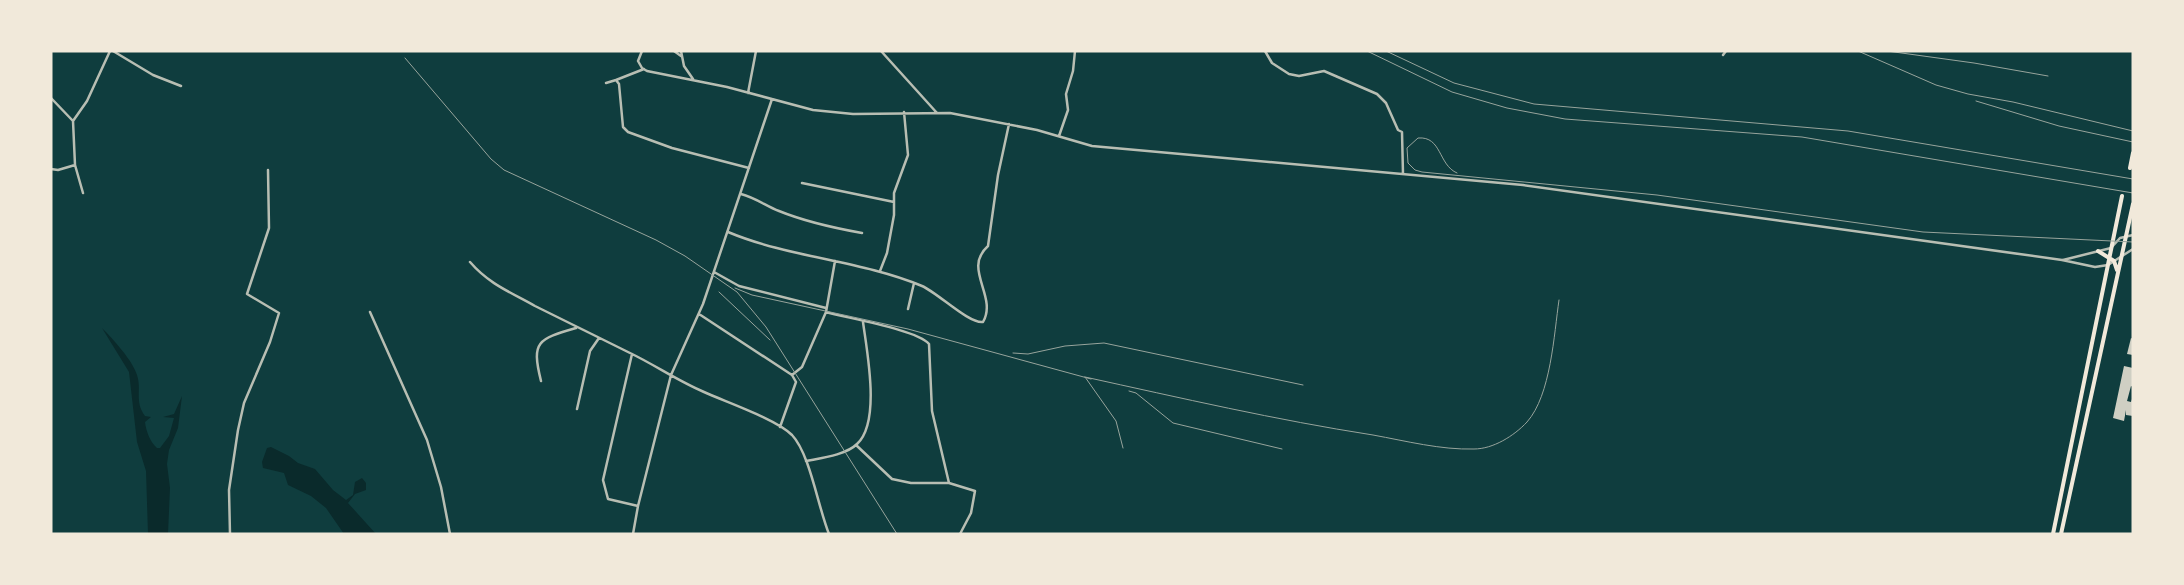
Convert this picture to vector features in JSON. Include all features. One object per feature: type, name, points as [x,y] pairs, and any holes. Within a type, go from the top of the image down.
[{"type":"main road","points":[[2130,168],[2133,154]]},
{"type":"main road","points":[[2053,534],[2122,196]]},
{"type":"main road","points":[[2061,534],[2120,256],[2133,204]]},
{"type":"main road","points":[[2098,251],[2109,256],[2114,261],[2117,270]]},
{"type":"street","points":[[83,193],[75,165],[73,121],[87,101],[111,51],[153,75],[181,86]]},
{"type":"street","points":[[642,51],[638,61],[644,69]]},
{"type":"street","points":[[674,51],[681,56]]},
{"type":"street","points":[[681,51],[684,66],[693,80]]},
{"type":"street","points":[[748,93],[756,51]]},
{"type":"street","points":[[881,51],[937,113]]},
{"type":"street","points":[[1059,136],[1068,110],[1066,94],[1073,71],[1075,51]]},
{"type":"street","points":[[1265,51],[1272,63],[1289,74],[1299,76],[1324,71],[1383,98],[1398,130],[1402,132],[1403,174]]},
{"type":"street","points":[[1723,55],[1726,51]]},
{"type":"street","points":[[606,83],[644,69],[829,112],[937,113],[1009,124],[1092,146],[1524,185],[2062,260],[2095,267],[2108,265],[2133,249]]},
{"type":"street","points":[[616,80],[621,95],[623,128],[628,132],[672,148],[749,168]]},
{"type":"street","points":[[51,98],[73,121]]},
{"type":"street","points":[[633,534],[670,375],[699,314],[772,99]]},
{"type":"street","points":[[880,271],[887,253],[894,193],[908,156],[904,112]]},
{"type":"street","points":[[728,232],[774,247],[880,271],[925,287],[978,322],[985,321],[986,298],[984,286],[979,281],[978,265],[981,252],[988,246],[998,175],[1009,124]]},
{"type":"street","points":[[51,169],[58,170],[75,165]]},
{"type":"street","points":[[230,534],[229,490],[240,421],[246,398],[270,342],[279,313],[247,294],[269,228],[268,170]]},
{"type":"street","points":[[802,183],[894,202]]},
{"type":"street","points":[[741,194],[757,198],[788,214],[834,228],[862,233]]},
{"type":"street","points":[[2062,260],[2111,248],[2133,235]]},
{"type":"street","points":[[792,375],[802,366],[826,312],[835,261]]},
{"type":"street","points":[[470,262],[488,281],[576,328],[632,354],[696,389],[780,427],[792,435],[806,461],[821,514],[829,534]]},
{"type":"street","points":[[714,272],[739,286],[827,308]]},
{"type":"street","points":[[908,309],[914,283]]},
{"type":"street","points":[[370,312],[427,440],[441,487],[450,534]]},
{"type":"street","points":[[826,312],[920,336],[929,344],[932,411],[949,483]]},
{"type":"street","points":[[699,314],[792,375],[796,382],[780,427]]},
{"type":"street","points":[[806,461],[824,457],[856,445],[866,433],[869,420],[870,394],[863,322]]},
{"type":"street","points":[[541,381],[535,357],[538,346],[549,337],[576,328]]},
{"type":"street","points":[[577,409],[590,351],[599,338]]},
{"type":"street","points":[[632,354],[603,480],[608,499],[638,506]]},
{"type":"street","points":[[856,445],[892,479],[911,483],[949,483],[975,490],[971,513],[960,534]]},
{"type":"water","points":[[102,328],[122,350],[135,369],[142,411],[145,416],[151,417],[145,422],[146,429],[150,440],[157,448],[160,448],[169,436],[174,418],[163,417],[174,414],[182,396],[178,428],[169,450],[167,464],[170,488],[168,534],[148,534],[146,471],[137,442],[129,372]]},
{"type":"water","points":[[271,447],[298,463],[315,469],[333,490],[346,500],[353,495],[355,482],[362,478],[366,483],[366,490],[355,494],[348,503],[376,534],[344,534],[326,508],[311,496],[288,485],[284,473],[263,468],[262,462],[267,448]]},
{"type":"building","points":[[2131,338],[2133,339],[2133,355],[2127,354]]},
{"type":"building","points":[[2124,366],[2133,368],[2133,387],[2131,386],[2127,401],[2131,402],[2133,396],[2133,416],[2126,415],[2126,410],[2124,421],[2113,418]]},
{"type":"tram line","points":[[1457,173],[1446,164],[1432,142],[1418,138],[1407,148],[1408,163],[1415,170],[1422,172],[1657,195],[1923,232],[2133,242]]},
{"type":"railway","points":[[1367,51],[1452,92],[1507,108],[1565,119],[1802,137],[2133,193]]},
{"type":"railway","points":[[1386,51],[1454,83],[1534,104],[1848,131],[2133,179]]},
{"type":"railway","points":[[1858,51],[1936,85],[2133,131]]},
{"type":"railway","points":[[1887,51],[2048,76]]},
{"type":"railway","points":[[405,58],[491,159],[504,170],[656,240],[685,256],[737,292],[766,327],[897,534]]},
{"type":"railway","points":[[1976,101],[2059,126],[2133,142]]},
{"type":"railway","points":[[735,288],[752,295],[908,329],[1091,379]]},
{"type":"railway","points":[[719,292],[770,340]]},
{"type":"railway","points":[[1085,377],[1301,423],[1436,447],[1462,449],[1488,447],[1510,437],[1527,422],[1535,410],[1550,364],[1559,300]]},
{"type":"railway","points":[[1013,353],[1028,354],[1065,346],[1104,343],[1303,385]]},
{"type":"railway","points":[[1085,377],[1116,421],[1123,448]]},
{"type":"railway","points":[[1129,391],[1136,393],[1173,423],[1282,449]]}]
